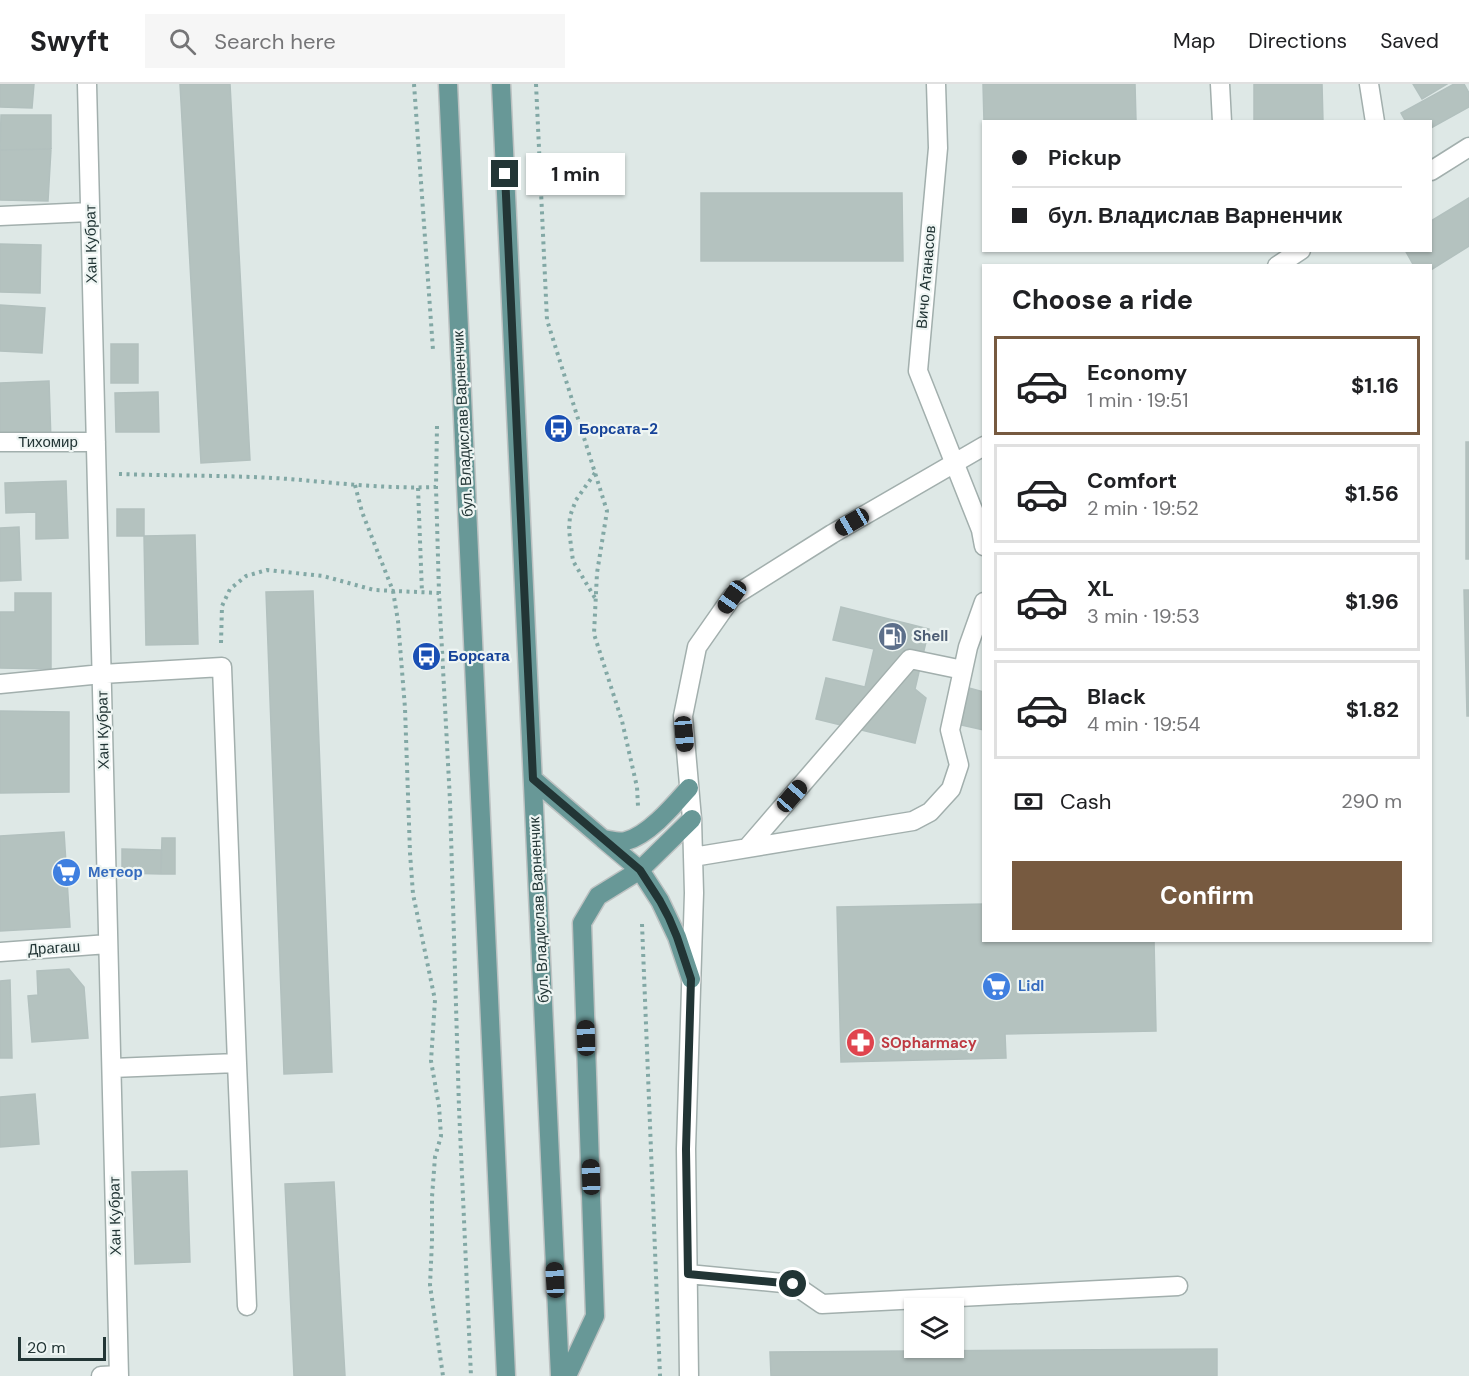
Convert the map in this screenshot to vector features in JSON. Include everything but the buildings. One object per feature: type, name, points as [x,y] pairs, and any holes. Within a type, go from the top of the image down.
[{"type":"main road","name":"бул. Владислав Варненчик","points":[[448,84],[506,1376]]},
{"type":"main road","name":"бул. Владислав Варненчик","points":[[501,84],[560,1376]]},
{"type":"main road","points":[[533,779],[640,870],[669,918],[691,979]]},
{"type":"main road","points":[[603,839],[626,841],[639,834],[657,822],[689,788]]},
{"type":"main road","points":[[567,1376],[595,1316],[582,923],[598,896],[640,870],[692,819]]},
{"type":"street","name":"Хан Кубрат","points":[[87,84],[119,1376]]},
{"type":"street","name":"Вичо Атанасов","points":[[936,84],[938,148],[918,371],[982,535]]},
{"type":"street","points":[[1220,84],[1222,120]]},
{"type":"street","points":[[1369,84],[1375,120]]},
{"type":"street","points":[[1432,170],[1469,147]]},
{"type":"street","points":[[0,216],[90,212]]},
{"type":"street","points":[[1280,264],[1298,252]]},
{"type":"street","name":"Тихомир","points":[[0,442],[96,442]]},
{"type":"street","points":[[689,1376],[686,1149],[694,893],[692,819],[683,716],[697,647],[732,597],[832,534],[982,447]]},
{"type":"street","points":[[693,857],[913,821],[930,812],[951,789],[958,765],[950,730],[968,647],[982,608]]},
{"type":"street","points":[[747,848],[910,659],[963,670]]},
{"type":"street","points":[[0,684],[102,674],[222,668],[247,1306]]},
{"type":"street","name":"Драгаш","points":[[0,952],[108,944]]},
{"type":"street","points":[[112,1068],[237,1063]]},
{"type":"street","points":[[688,1274],[793,1284],[822,1304],[1178,1286]]},
{"type":"street","points":[[101,1376],[119,1376]]},
{"type":"path","points":[[414,84],[434,356]]},
{"type":"path","points":[[536,84],[547,320],[607,511],[597,573],[594,634],[622,721],[637,787],[639,834]]},
{"type":"path","points":[[437,423],[439,593],[449,790],[459,1108],[471,1376]]},
{"type":"path","points":[[97,473],[288,479],[354,485],[436,487]]},
{"type":"path","points":[[595,473],[576,500],[570,516],[569,530],[573,561],[596,598]]},
{"type":"path","points":[[354,485],[362,512],[393,591],[398,621],[405,708],[413,894],[435,1000],[431,1062],[439,1106],[441,1136],[435,1157],[432,1197],[430,1285],[443,1376]]},
{"type":"path","points":[[418,488],[422,593]]},
{"type":"path","points":[[222,668],[222,606],[230,589],[246,576],[267,570],[323,576],[374,590],[439,593]]},
{"type":"path","points":[[642,917],[660,1376]]},
{"type":"place","name":"Борсата-2","points":[[558,429]]},
{"type":"place","name":"Shell","points":[[892,636]]},
{"type":"place","name":"Борсата","points":[[427,656]]},
{"type":"place","name":"Метеор","points":[[67,872]]},
{"type":"place","name":"Lidl","points":[[997,986]]},
{"type":"place","name":"SOpharmacy","points":[[860,1043]]},
{"type":"route","points":[[505,174],[533,779],[640,870],[669,918],[691,979],[686,1149],[688,1274],[793,1284]]}]
